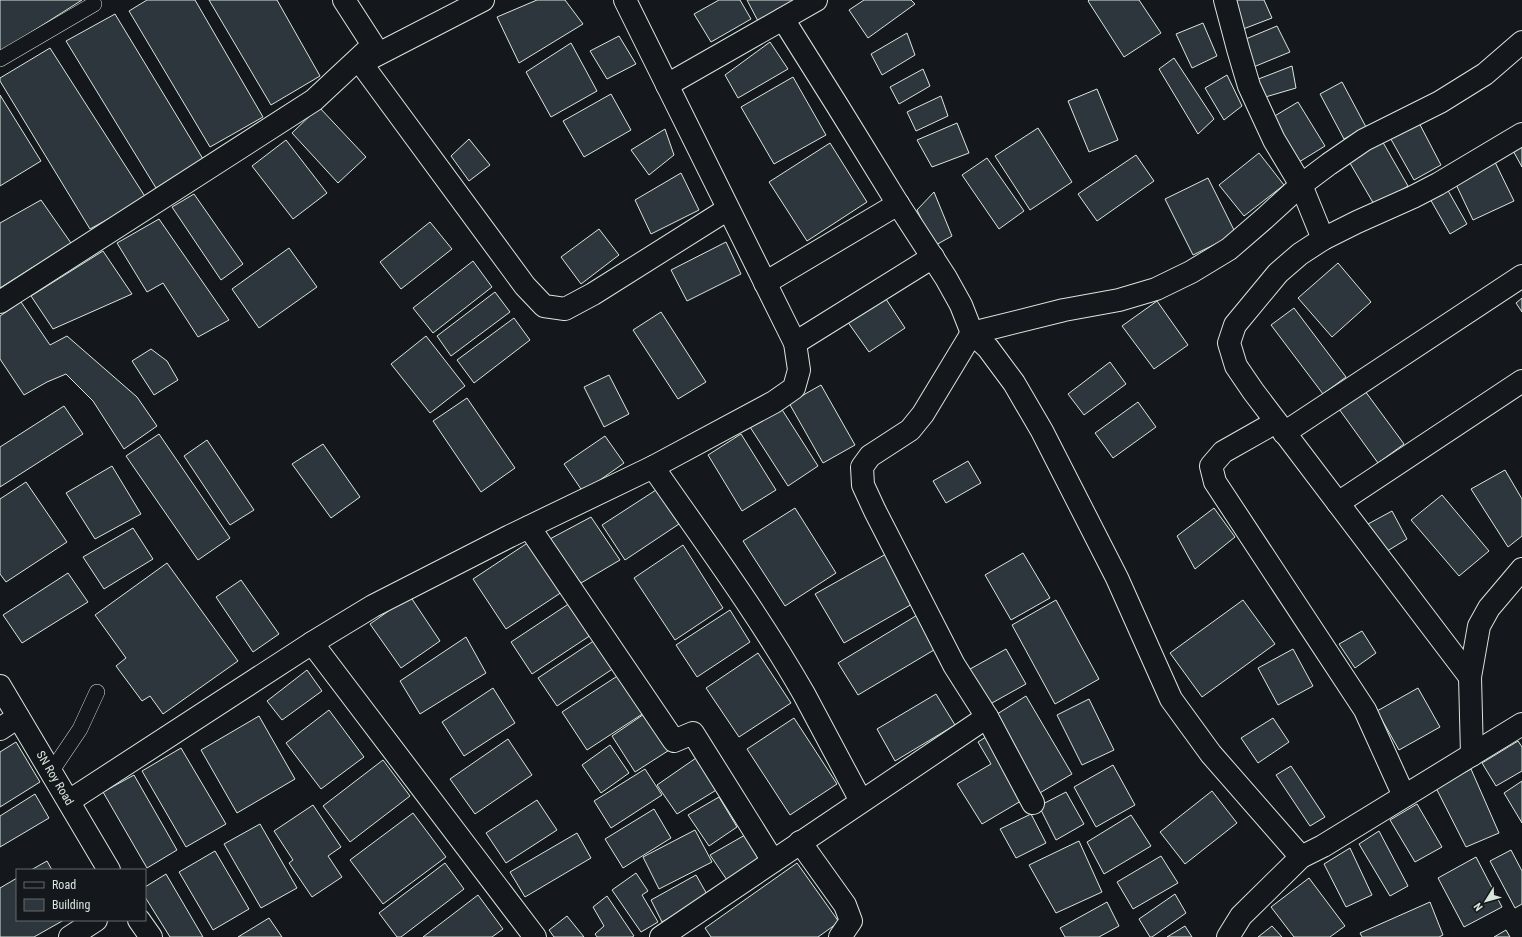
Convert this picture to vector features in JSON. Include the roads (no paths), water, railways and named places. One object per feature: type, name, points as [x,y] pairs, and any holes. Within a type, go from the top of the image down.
[{"type":"street","points":[[0,302],[314,100],[373,45],[344,0]]},
{"type":"street","points":[[341,75],[361,63],[484,0]]},
{"type":"street","points":[[69,801],[373,606],[529,527],[653,467],[774,402],[794,388],[799,370],[795,342],[625,0]]},
{"type":"street","points":[[667,85],[816,0]]},
{"type":"street","points":[[1225,0],[1249,86],[1274,140],[1300,185],[1323,239]]},
{"type":"street","points":[[783,20],[838,105],[898,204],[933,258],[961,305],[972,333],[988,348],[1014,382],[1042,431],[1117,578],[1171,699],[1211,754],[1301,857]]},
{"type":"street","points":[[1033,803],[987,717],[954,665],[875,511],[863,485],[862,467],[870,456],[910,430],[923,414],[972,333],[1064,310],[1119,300],[1156,290],[1191,272],[1230,248],[1300,185],[1329,164],[1364,140],[1440,102],[1484,74],[1522,42]]},
{"type":"street","points":[[361,63],[525,286],[544,306],[565,309],[586,298],[728,209]]},
{"type":"street","points":[[1470,677],[1280,428],[1236,366],[1228,343],[1235,325],[1278,273],[1300,254],[1323,239],[1357,222],[1413,198],[1522,134]]},
{"type":"street","points":[[765,283],[898,204]]},
{"type":"street","points":[[795,342],[933,258]]},
{"type":"street","points":[[1404,796],[1365,710],[1215,482],[1211,466],[1223,452],[1280,428],[1522,276]]},
{"type":"street","points":[[1338,503],[1522,381]]},
{"type":"street","points":[[653,467],[751,609],[804,694],[861,801]]},
{"type":"street","points":[[529,527],[674,741],[693,733],[773,861]]},
{"type":"street","points":[[1472,755],[1470,677],[1479,626],[1489,608],[1522,569]]},
{"type":"street","points":[[312,644],[535,937]]},
{"type":"street","name":"SN Roy Road","points":[[0,686],[108,869]]},
{"type":"street","points":[[0,729],[18,717]]},
{"type":"street","points":[[661,937],[987,717]]},
{"type":"street","points":[[1228,937],[1241,916],[1301,857],[1323,846],[1522,724]]},
{"type":"street","points":[[800,842],[845,905],[851,921],[840,937]]},
{"type":"street","points":[[70,937],[94,921]]},
{"type":"street","points":[[140,921],[151,937]]},
{"type":"lane","points":[[0,59],[94,4]]},
{"type":"lane","points":[[51,772],[80,729],[97,692]]}]
